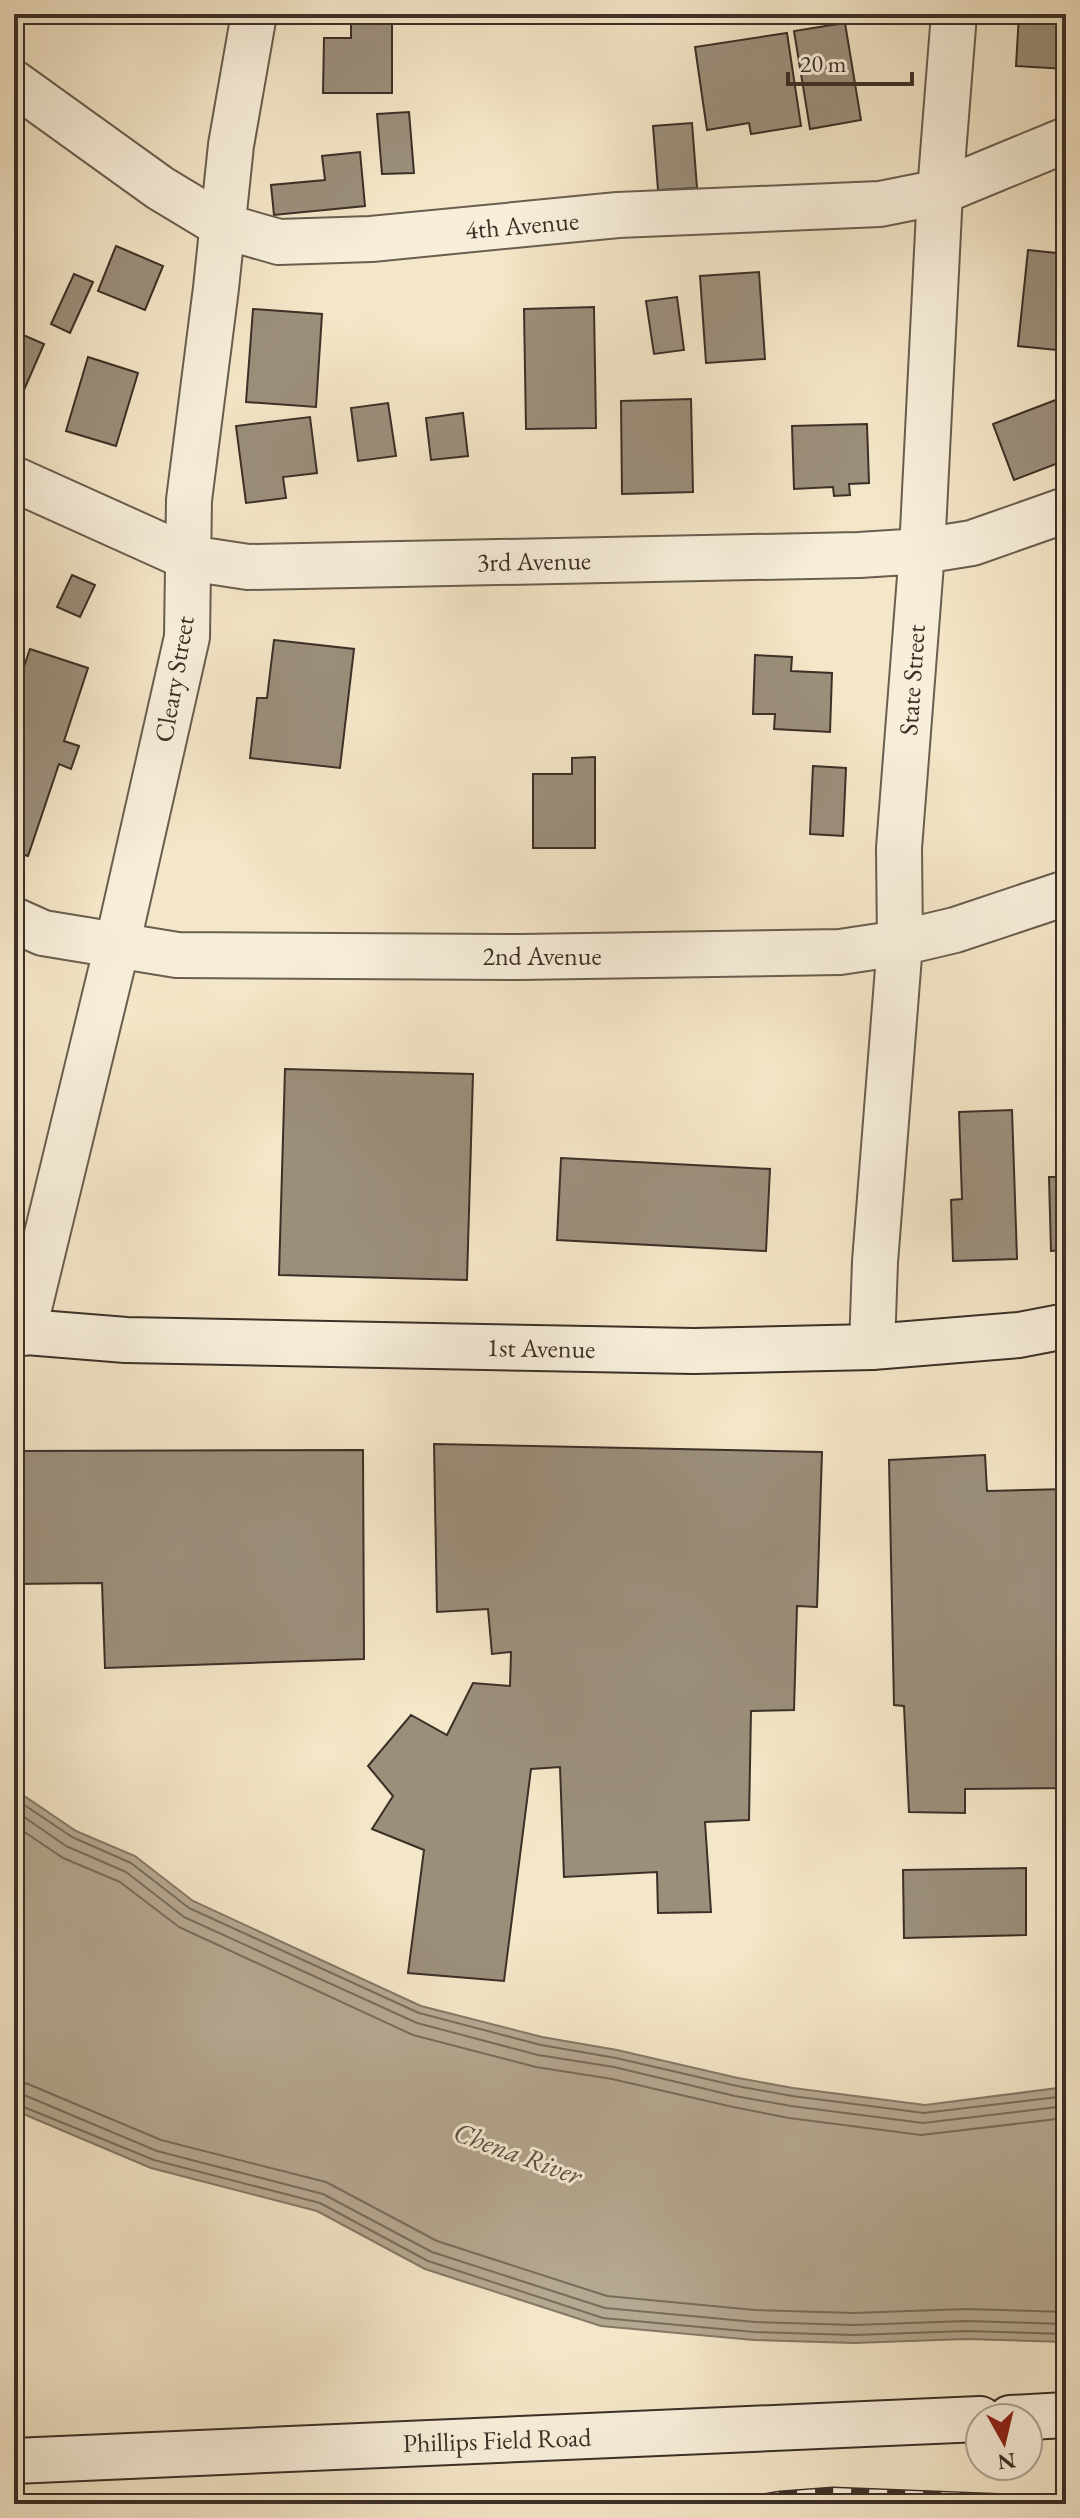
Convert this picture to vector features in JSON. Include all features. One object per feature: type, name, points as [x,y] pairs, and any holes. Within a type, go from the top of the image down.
[{"type":"street","name":"Cleary Street","points":[[19,1332],[117,946],[187,637],[189,500],[231,145],[254,14]]},
{"type":"street","name":"State Street","points":[[872,1347],[875,1262],[900,943],[899,848],[922,551],[940,192],[954,14]]},
{"type":"street","name":"4th Avenue","points":[[14,83],[160,188],[223,226],[279,242],[371,239],[618,215],[880,204],[940,192],[1066,140]]},
{"type":"street","name":"3rd Avenue","points":[[14,479],[189,558],[248,567],[859,555],[922,551],[972,543],[1066,510]]},
{"type":"street","name":"2nd Avenue","points":[[14,920],[43,933],[177,955],[520,957],[840,952],[900,943],[955,930],[1066,893]]},
{"type":"street","name":"1st Avenue","points":[[19,1332],[126,1340],[664,1350],[872,1347],[1019,1335],[1066,1326]]},
{"type":"street","points":[[1044,2416],[1066,2415]]},
{"type":"street","name":"Phillips Field Road","points":[[14,2461],[964,2420]]},
{"type":"water","name":"Chena River","points":[[14,1789],[76,1831],[135,1856],[193,1901],[421,2006],[542,2037],[617,2050],[738,2078],[925,2105],[1066,2087],[1066,2342],[754,2340],[601,2326],[425,2269],[317,2211],[151,2168],[14,2110]]},
{"type":"building","points":[[351,14],[392,14],[392,93],[323,93],[324,38],[351,38]]},
{"type":"building","points":[[1019,14],[1066,14],[1066,69],[1016,66]]},
{"type":"building","points":[[845,23],[861,120],[810,129],[794,31]]},
{"type":"building","points":[[787,33],[801,126],[751,134],[749,123],[707,130],[695,47]]},
{"type":"building","points":[[409,112],[414,173],[382,174],[377,114]]},
{"type":"building","points":[[692,123],[697,188],[658,190],[653,126]]},
{"type":"building","points":[[360,152],[365,206],[274,215],[271,185],[325,180],[322,156]]},
{"type":"building","points":[[116,246],[163,266],[145,310],[98,291]]},
{"type":"building","points":[[1028,250],[1066,254],[1066,351],[1018,346]]},
{"type":"building","points":[[759,272],[765,359],[706,363],[700,276]]},
{"type":"building","points":[[74,274],[93,282],[70,333],[51,324]]},
{"type":"building","points":[[677,297],[684,350],[654,354],[646,301]]},
{"type":"building","points":[[594,307],[596,428],[526,429],[524,309]]},
{"type":"building","points":[[253,309],[322,314],[316,407],[246,402]]},
{"type":"building","points":[[14,331],[44,344],[21,397],[14,394]]},
{"type":"building","points":[[88,357],[138,373],[116,446],[66,431]]},
{"type":"building","points":[[1066,396],[1066,460],[1014,480],[993,424]]},
{"type":"building","points":[[691,399],[693,492],[622,494],[621,401]]},
{"type":"building","points":[[388,403],[396,456],[358,461],[351,408]]},
{"type":"building","points":[[463,413],[468,456],[431,460],[426,418]]},
{"type":"building","points":[[310,417],[317,473],[283,477],[286,498],[246,503],[236,426]]},
{"type":"building","points":[[867,424],[869,483],[849,484],[850,495],[834,496],[833,487],[794,489],[792,426]]},
{"type":"building","points":[[72,575],[95,585],[80,617],[57,607]]},
{"type":"building","points":[[274,640],[354,649],[340,768],[250,758],[257,698],[267,698]]},
{"type":"building","points":[[30,649],[88,668],[64,741],[79,746],[71,769],[59,764],[28,856],[14,852],[14,696]]},
{"type":"building","points":[[755,655],[792,657],[791,671],[832,673],[830,732],[774,729],[775,714],[753,714]]},
{"type":"building","points":[[595,757],[595,848],[533,848],[533,774],[572,774],[572,758]]},
{"type":"building","points":[[813,766],[846,768],[843,836],[810,834]]},
{"type":"building","points":[[285,1069],[473,1074],[467,1280],[279,1275]]},
{"type":"building","points":[[1012,1110],[1017,1259],[953,1261],[951,1200],[962,1199],[959,1112]]},
{"type":"building","points":[[561,1158],[770,1169],[766,1251],[557,1240]]},
{"type":"building","points":[[1049,1177],[1066,1177],[1066,1250],[1051,1251]]},
{"type":"building","points":[[434,1444],[822,1452],[817,1607],[797,1606],[794,1710],[751,1711],[749,1820],[705,1822],[711,1912],[658,1913],[657,1872],[564,1877],[560,1767],[531,1769],[504,1981],[408,1973],[424,1850],[372,1829],[393,1796],[368,1766],[411,1715],[447,1735],[473,1683],[510,1686],[511,1652],[492,1654],[488,1609],[437,1612]]},
{"type":"building","points":[[363,1450],[364,1659],[105,1668],[102,1583],[14,1584],[14,1451]]},
{"type":"building","points":[[985,1455],[987,1491],[1066,1489],[1066,1788],[965,1789],[965,1813],[909,1812],[904,1706],[894,1705],[889,1460]]},
{"type":"building","points":[[1026,1868],[1026,1935],[904,1938],[903,1870]]},
{"type":"railway","points":[[726,2504],[780,2495],[833,2491],[1066,2500]]}]
